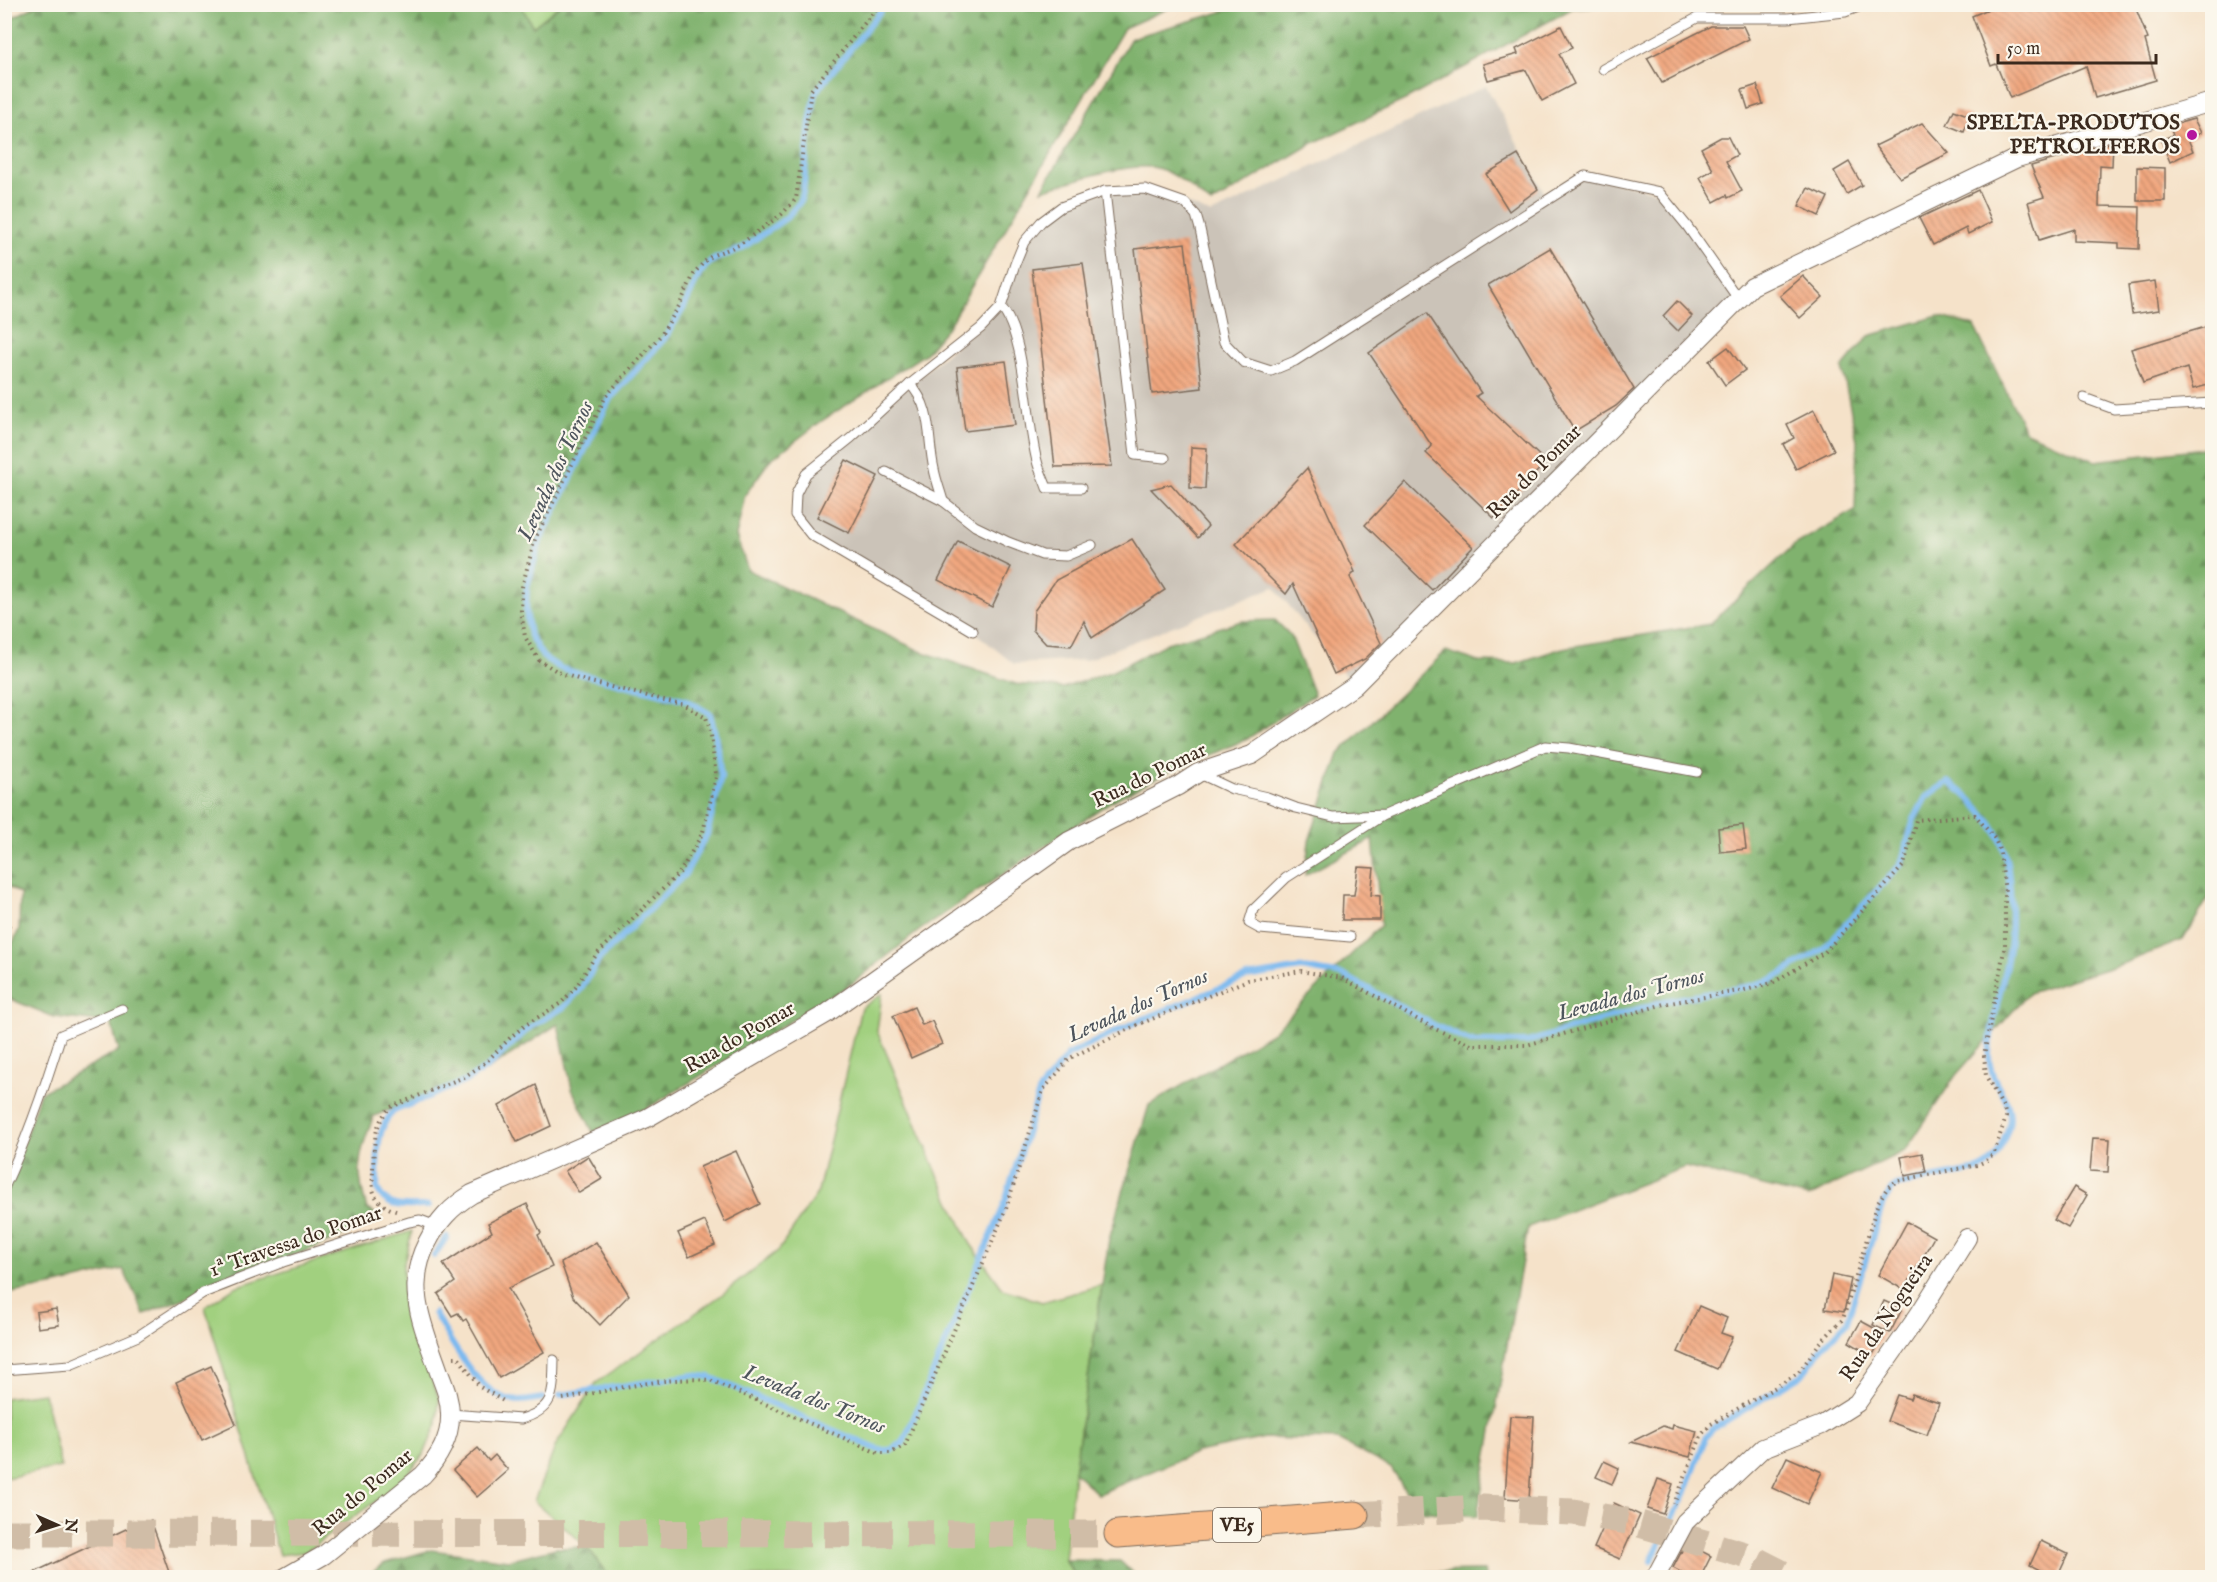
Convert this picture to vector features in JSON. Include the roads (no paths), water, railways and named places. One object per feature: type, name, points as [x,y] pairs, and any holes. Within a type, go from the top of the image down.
[{"type":"main road","name":"VE5","points":[[1118,1534],[1355,1515]]},
{"type":"street","name":"Rua do Pomar","points":[[284,1578],[324,1555],[423,1475],[443,1445],[450,1414],[449,1400],[415,1290],[428,1223],[472,1194],[646,1118],[825,1014],[1069,841],[1178,786],[1198,772],[1252,755],[1354,686],[1752,286],[2018,158],[2212,102]]},
{"type":"street","name":"Rua da Nogueira","points":[[1655,1578],[1685,1522],[1763,1448],[1822,1425],[1857,1403],[1918,1316],[1967,1238]]},
{"type":"lane","points":[[1603,69],[1697,18],[1788,18],[1845,12],[1866,4]]},
{"type":"lane","points":[[974,631],[811,535],[795,515],[796,495],[806,474],[851,438],[910,384],[981,328],[1001,307],[1024,242],[1041,222],[1061,207],[1105,191],[1145,189],[1185,203],[1196,215],[1205,244],[1224,342],[1243,362],[1271,371],[1295,361],[1585,176],[1659,192],[1687,226],[1739,300]]},
{"type":"lane","points":[[1105,191],[1135,454],[1166,458]]},
{"type":"lane","points":[[1001,307],[1009,316],[1017,344],[1037,461],[1047,488],[1081,488]]},
{"type":"lane","points":[[910,384],[918,393],[927,411],[934,468],[943,501]]},
{"type":"lane","points":[[2084,398],[2114,410],[2212,403]]},
{"type":"lane","points":[[886,472],[943,501],[975,526],[1042,555],[1066,556],[1092,545]]},
{"type":"lane","points":[[1350,937],[1260,929],[1249,923],[1253,910],[1286,878],[1384,815],[1545,746],[1569,747],[1697,772]]},
{"type":"lane","points":[[1198,772],[1232,789],[1333,817],[1384,815]]},
{"type":"lane","points":[[4,1188],[25,1140],[61,1035],[122,1009]]},
{"type":"lane","name":"1ª Travessa do Pomar","points":[[4,1370],[70,1365],[138,1336],[203,1293],[283,1262],[428,1223]]},
{"type":"lane","points":[[450,1414],[521,1419],[538,1412],[550,1401],[554,1360]]},
{"type":"waterway","name":"Levada dos Tornos","points":[[428,1206],[392,1204],[381,1196],[377,1188],[378,1147],[388,1118],[394,1111],[466,1081],[489,1066],[529,1028],[564,1007],[580,990],[600,958],[685,874],[707,834],[721,777],[710,714],[687,700],[580,674],[560,668],[543,657],[530,636],[526,611],[527,587],[540,541],[610,399],[665,338],[683,309],[699,275],[715,259],[741,249],[786,218],[800,202],[816,92],[886,4]]},
{"type":"waterway","name":"Levada dos Tornos","points":[[560,1395],[694,1375],[710,1377],[879,1450],[890,1450],[903,1443],[1003,1208],[1040,1089],[1068,1055],[1136,1022],[1247,977],[1301,968],[1343,975],[1434,1025],[1471,1042],[1527,1042],[1664,1001],[1750,986],[1771,980],[1823,949],[1901,864],[1914,819],[1926,797],[1948,782],[1970,799],[1990,823],[2000,839],[2007,862],[2011,907],[2010,936],[1989,1054],[1995,1081],[2009,1110],[2010,1121],[2007,1131],[1996,1157],[1983,1168],[1898,1185],[1891,1190],[1883,1203],[1847,1322],[1822,1348],[1802,1375],[1714,1428],[1706,1436],[1685,1494],[1651,1561]]},
{"type":"waterway","name":"Levada dos Tornos","points":[[434,1256],[447,1237]]},
{"type":"waterway","name":"Levada dos Tornos","points":[[434,1313],[469,1368],[492,1391],[506,1398],[520,1401],[543,1398]]},
{"type":"tunnel","points":[[1355,1515],[1483,1508],[1573,1512],[1633,1522],[1748,1556],[1791,1578]]},
{"type":"tunnel","points":[[4,1533],[1118,1534]]},
{"type":"place","name":"SPELTA-PRODUTOS PETROLIFEROS","points":[[2192,135]]}]
